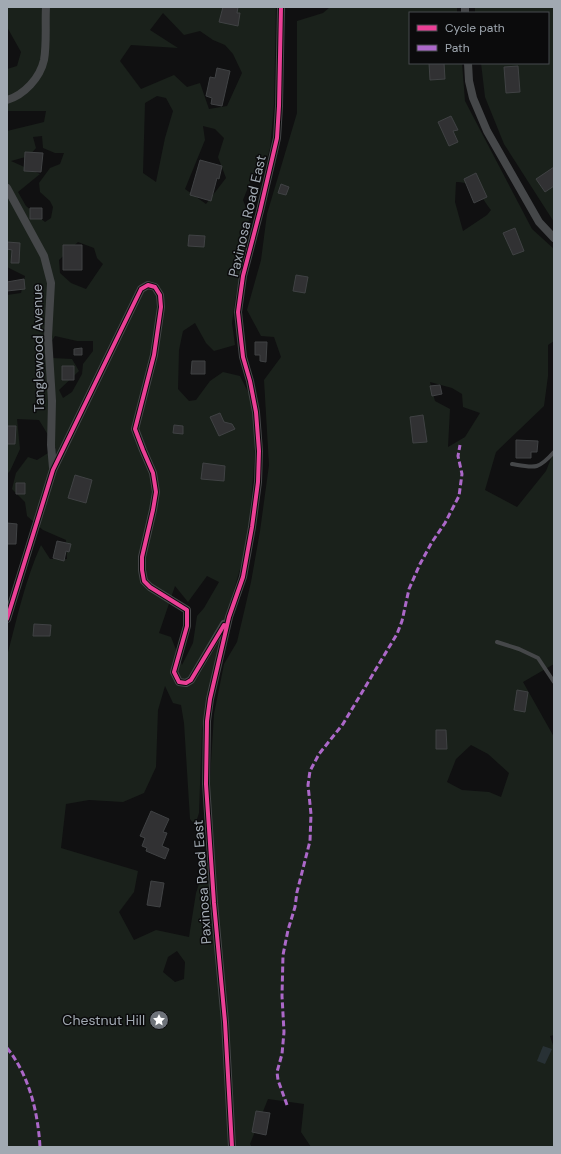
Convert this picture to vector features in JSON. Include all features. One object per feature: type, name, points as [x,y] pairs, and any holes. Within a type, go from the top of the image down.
[{"type":"street","points":[[7,100],[17,96],[27,88],[40,71],[44,61],[46,7]]},
{"type":"street","name":"Paxinosa Road East","points":[[232,1147],[225,1022],[214,902],[206,784],[208,721],[210,699],[229,617],[243,577],[258,482],[259,451],[256,412],[250,381],[243,357],[238,312],[243,276],[277,138],[280,90],[281,7]]},
{"type":"street","points":[[468,64],[473,98],[487,131],[539,222],[554,238]]},
{"type":"street","name":"Tanglewood Avenue","points":[[7,188],[44,256],[51,283],[48,337],[52,401],[51,445],[53,470]]},
{"type":"street","name":"Paxinosa Road East","points":[[53,470],[141,289],[148,285],[155,287],[160,295],[161,307],[154,355],[135,429],[153,473],[156,492],[142,557],[142,570],[144,581],[150,587],[167,599],[188,610],[186,626],[174,672],[179,682],[186,683],[191,680],[229,617]]},
{"type":"street","points":[[7,619],[53,470]]},
{"type":"lane","points":[[512,464],[531,467],[539,466],[554,452]]},
{"type":"lane","points":[[497,642],[519,649],[538,658],[554,682]]},
{"type":"shaded area","points":[[7,7],[276,7],[274,105],[270,148],[262,177],[251,180],[243,200],[249,216],[248,237],[235,300],[232,323],[235,345],[214,351],[206,343],[195,323],[183,331],[179,350],[178,389],[189,401],[196,400],[210,381],[223,372],[240,376],[249,394],[254,417],[255,446],[247,545],[227,614],[202,729],[199,813],[195,825],[190,819],[184,723],[181,705],[173,703],[165,686],[158,710],[156,767],[144,793],[123,802],[89,800],[66,804],[61,848],[138,871],[134,892],[119,912],[134,940],[156,930],[189,937],[196,893],[206,863],[214,857],[209,796],[214,714],[224,664],[237,642],[251,582],[269,465],[264,380],[281,357],[274,337],[261,336],[247,310],[261,260],[267,214],[297,113],[297,21],[323,13],[330,7],[457,7],[457,12],[409,12],[409,64],[462,64],[465,101],[532,229],[554,249],[554,341],[548,345],[548,376],[544,406],[496,452],[485,490],[517,507],[546,471],[554,451],[554,664],[523,682],[554,737],[554,1035],[550,1036],[554,1048],[554,1147],[311,1147],[301,1132],[304,1104],[268,1099],[250,1144],[252,1147],[7,1147],[7,656],[26,586],[41,545],[50,559],[67,559],[66,540],[43,530],[27,516],[25,502],[12,489],[16,473],[28,457],[37,460],[56,448],[39,420],[17,419],[20,449],[10,471],[7,474],[7,295],[21,293],[25,276],[7,267],[7,131],[44,122],[46,111],[7,111],[7,69],[17,66],[21,52],[7,27]],"holes":[[[163,13],[184,35],[200,31],[213,40],[225,45],[233,54],[242,73],[227,106],[209,109],[200,83],[187,87],[174,75],[141,89],[120,61],[131,45],[178,48],[150,30]],[[157,96],[166,98],[173,111],[165,138],[156,182],[143,173],[145,103]],[[203,126],[215,129],[224,138],[218,157],[226,178],[206,204],[185,189],[205,140]],[[42,136],[43,148],[55,153],[64,153],[60,164],[50,168],[39,183],[40,192],[50,201],[53,207],[51,218],[45,222],[26,206],[18,192],[40,174],[11,161],[29,156],[36,148],[33,137]],[[456,182],[462,182],[472,187],[491,210],[487,215],[463,231],[455,202]],[[78,242],[94,248],[97,258],[103,264],[86,289],[71,283],[60,273],[59,260]],[[55,336],[77,341],[93,341],[93,351],[83,364],[82,374],[72,392],[63,398],[59,390],[79,371],[72,359],[52,358],[47,348]],[[430,382],[452,388],[462,394],[463,407],[480,413],[465,437],[448,447],[450,409],[435,401]],[[207,576],[219,582],[204,608],[197,616],[193,643],[182,665],[171,637],[159,633],[175,586],[188,602]],[[471,745],[488,754],[509,773],[501,797],[489,792],[462,790],[447,782],[456,759]],[[177,951],[185,962],[184,979],[175,982],[163,972],[168,957]]]},
{"type":"shaded area","points":[[475,7],[554,7],[554,222],[504,144],[485,97],[481,64],[549,64],[549,12],[475,12]]},
{"type":"shaded area","points":[[543,1046],[552,1049],[545,1064],[537,1061]]},
{"type":"building","points":[[223,7],[238,7],[237,13],[240,13],[238,26],[219,22]]},
{"type":"building","points":[[429,64],[444,64],[445,79],[430,80]]},
{"type":"building","points":[[518,66],[520,92],[506,93],[504,67]]},
{"type":"building","points":[[217,68],[230,71],[222,106],[211,104],[212,98],[206,96],[210,77],[215,78]]},
{"type":"building","points":[[451,116],[458,130],[453,131],[458,142],[449,146],[438,122]]},
{"type":"building","points":[[25,152],[43,153],[41,172],[24,171]]},
{"type":"building","points":[[200,160],[222,166],[211,201],[190,195]]},
{"type":"building","points":[[554,167],[554,186],[545,192],[536,179]]},
{"type":"building","points":[[476,173],[487,197],[474,203],[464,179]]},
{"type":"building","points":[[281,184],[289,187],[286,195],[278,193]]},
{"type":"building","points":[[30,208],[42,208],[42,219],[30,219]]},
{"type":"building","points":[[515,228],[524,251],[513,255],[503,233]]},
{"type":"building","points":[[189,235],[205,236],[204,247],[188,246]]},
{"type":"building","points":[[7,242],[20,243],[19,263],[11,263],[12,250],[7,249]]},
{"type":"building","points":[[63,245],[82,245],[82,270],[63,270]]},
{"type":"building","points":[[296,275],[308,277],[305,293],[293,291]]},
{"type":"building","points":[[24,279],[25,289],[7,291],[7,282]]},
{"type":"building","points":[[255,342],[267,342],[266,362],[260,361],[260,355],[255,355]]},
{"type":"building","points":[[82,348],[82,355],[74,355],[74,349]]},
{"type":"building","points":[[192,361],[205,361],[205,374],[191,374]]},
{"type":"building","points":[[62,366],[74,366],[74,380],[62,380]]},
{"type":"building","points":[[440,385],[442,394],[432,396],[430,386]]},
{"type":"building","points":[[220,413],[224,422],[232,424],[235,429],[219,436],[210,417]]},
{"type":"building","points":[[423,415],[427,442],[413,443],[410,417]]},
{"type":"building","points":[[174,425],[183,426],[183,434],[173,433]]},
{"type":"building","points":[[7,426],[16,426],[15,444],[7,444]]},
{"type":"building","points":[[516,440],[538,441],[537,452],[531,452],[531,458],[516,458]]},
{"type":"building","points":[[203,463],[225,466],[224,481],[201,479]]},
{"type":"building","points":[[75,475],[92,480],[86,503],[68,498]]},
{"type":"building","points":[[16,483],[25,483],[25,494],[16,494]]},
{"type":"building","points":[[7,523],[17,524],[16,544],[7,544]]},
{"type":"building","points":[[57,541],[71,544],[69,552],[66,551],[64,561],[53,558]]},
{"type":"building","points":[[34,624],[51,625],[50,636],[33,636]]},
{"type":"building","points":[[517,690],[528,692],[525,712],[514,710]]},
{"type":"building","points":[[436,730],[446,730],[447,749],[436,749]]},
{"type":"building","points":[[151,811],[169,819],[163,832],[167,833],[162,846],[169,849],[165,859],[146,851],[147,848],[142,846],[145,838],[140,836]]},
{"type":"building","points":[[151,881],[164,883],[160,907],[147,905]]},
{"type":"building","points":[[256,1111],[270,1113],[266,1135],[252,1132]]},
{"type":"marked path","points":[[287,1105],[278,1080],[277,1072],[282,1054],[284,1032],[282,996],[283,955],[310,841],[311,814],[308,785],[310,771],[319,754],[343,724],[397,634],[402,621],[409,589],[420,564],[432,542],[445,523],[459,496],[462,474],[458,456],[460,445]]},
{"type":"marked path","points":[[7,1048],[15,1059],[27,1082],[37,1121],[40,1147]]},
{"type":"cycle path","points":[[232,1147],[225,1022],[214,903],[206,784],[207,721],[210,699],[229,617],[243,577],[258,482],[259,451],[256,412],[250,381],[243,357],[238,312],[243,276],[277,138],[281,7]]},
{"type":"cycle path","points":[[7,619],[53,470],[141,289],[148,285],[155,287],[160,295],[161,307],[154,355],[135,429],[153,473],[156,492],[142,557],[142,570],[144,581],[150,587],[187,610],[187,626],[174,672],[179,682],[186,683],[191,680],[224,625]]},
{"type":"place","name":"Chestnut Hill","points":[[159,1020]]}]
